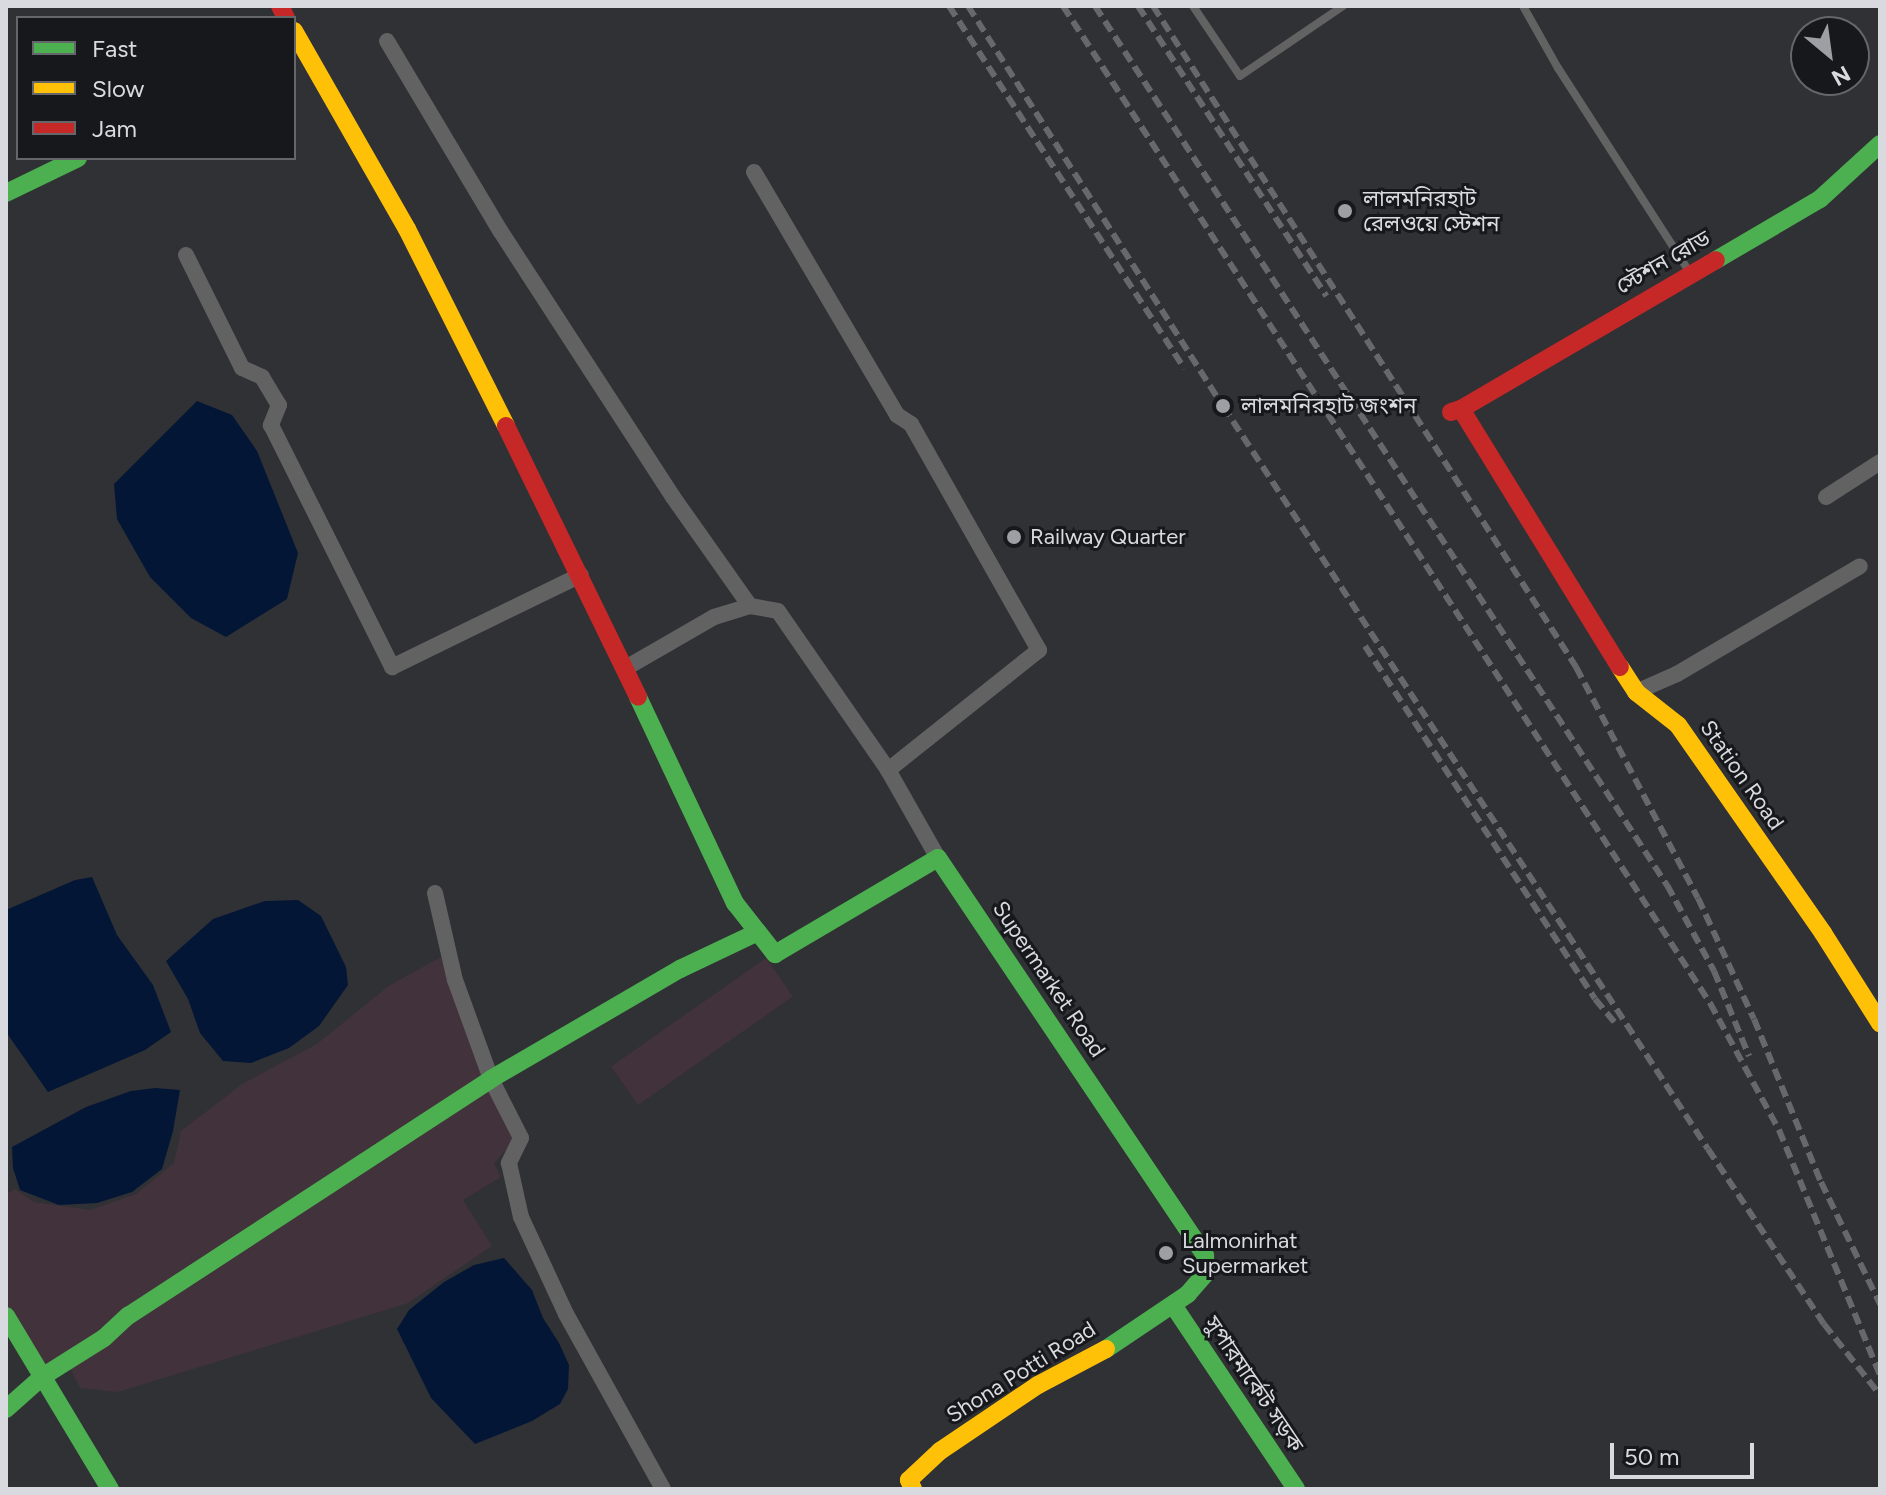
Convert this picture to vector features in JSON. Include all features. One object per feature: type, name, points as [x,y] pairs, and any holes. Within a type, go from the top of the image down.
[{"type":"main road","points":[[297,42],[407,229],[581,575],[735,903],[775,954],[938,858]]},
{"type":"main road","name":"স্টেশন রোড","points":[[1456,410],[1820,199],[1880,144]]},
{"type":"main road","points":[[6,193],[74,160]]},
{"type":"main road","name":"Station Road","points":[[1456,410],[1636,692],[1678,725],[1823,933],[1880,1023]]},
{"type":"main road","name":"Supermarket Road","points":[[938,858],[1205,1256],[1206,1273],[1173,1305]]},
{"type":"main road","points":[[6,1409],[42,1377],[104,1338],[128,1316],[491,1079],[680,969],[758,932]]},
{"type":"main road","name":"Shona Potti Road","points":[[913,1489],[909,1480],[940,1451],[1038,1385],[1099,1353],[1173,1305]]},
{"type":"main road","name":"সুপারমার্কেট সড়ক","points":[[1173,1305],[1296,1489]]},
{"type":"main road","points":[[6,1316],[110,1489]]},
{"type":"street","points":[[387,41],[573,344],[750,606]]},
{"type":"street","points":[[754,172],[897,415],[911,424],[1039,650],[888,770]]},
{"type":"street","points":[[186,255],[242,368],[262,377],[279,405],[271,425],[392,667],[581,575]]},
{"type":"street","points":[[1826,497],[1880,462]]},
{"type":"street","points":[[1636,692],[1677,674],[1860,566]]},
{"type":"street","points":[[624,669],[714,617],[750,606],[778,611],[888,770],[938,858]]},
{"type":"street","points":[[435,893],[455,980],[491,1079],[521,1138],[509,1163],[521,1217],[566,1314],[663,1489]]},
{"type":"lane","points":[[1193,6],[1240,76],[1343,6]]},
{"type":"lane","points":[[1523,6],[1558,68],[1690,273]]},
{"type":"shaded area","points":[[441,957],[451,990],[490,1073],[43,1373],[6,1304],[6,1194],[15,1189],[34,1202],[90,1210],[136,1194],[174,1163],[181,1131],[242,1084],[317,1044],[390,985]]},
{"type":"shaded area","points":[[766,958],[793,997],[638,1105],[611,1066]]},
{"type":"shaded area","points":[[491,1079],[518,1137],[494,1163],[501,1177],[463,1200],[492,1246],[408,1303],[118,1392],[80,1388],[68,1364]]},
{"type":"water","points":[[197,401],[232,415],[257,451],[298,553],[287,599],[226,637],[191,618],[150,577],[117,519],[114,484]]},
{"type":"water","points":[[92,877],[117,935],[153,985],[171,1032],[145,1050],[48,1092],[6,1032],[6,910],[75,880]]},
{"type":"water","points":[[298,900],[321,916],[346,967],[348,985],[319,1026],[289,1048],[251,1063],[223,1061],[200,1033],[188,999],[166,961],[213,919],[265,901]]},
{"type":"water","points":[[155,1088],[180,1090],[173,1131],[162,1169],[132,1192],[97,1203],[59,1205],[20,1190],[13,1168],[12,1147],[86,1107],[131,1091]]},
{"type":"water","points":[[504,1258],[532,1290],[543,1318],[559,1343],[569,1365],[568,1389],[560,1404],[532,1421],[475,1444],[431,1398],[397,1329],[409,1310],[444,1282],[474,1265]]},
{"type":"railway","points":[[949,6],[1184,368]]},
{"type":"railway","points":[[968,6],[1223,406],[1708,1149],[1824,1324],[1880,1395]]},
{"type":"railway","points":[[1063,6],[1710,1003],[1779,1130],[1880,1375]]},
{"type":"railway","points":[[1095,6],[1667,885],[1714,971],[1749,1056]]},
{"type":"railway","points":[[1138,6],[1326,296]]},
{"type":"railway","points":[[1153,6],[1576,667],[1698,898],[1754,1019],[1821,1182],[1880,1304]]},
{"type":"railway","points":[[1365,646],[1595,999],[1615,1023]]},
{"type":"traffic: fast","points":[[1716,260],[1820,199],[1880,144]]},
{"type":"traffic: fast","points":[[6,193],[74,160]]},
{"type":"traffic: fast","points":[[638,697],[735,903],[775,954],[938,858],[1205,1256],[1206,1273],[1188,1294],[1106,1349]]},
{"type":"traffic: fast","points":[[6,1409],[42,1377],[104,1338],[128,1316],[491,1079],[680,969],[758,932]]},
{"type":"traffic: fast","points":[[1173,1305],[1296,1489]]},
{"type":"traffic: fast","points":[[6,1316],[110,1489]]},
{"type":"traffic: slow","points":[[296,35],[407,229],[506,426]]},
{"type":"traffic: slow","points":[[1620,667],[1636,692],[1678,725],[1823,933],[1880,1023]]},
{"type":"traffic: slow","points":[[913,1489],[909,1480],[940,1451],[1038,1385],[1106,1349]]},
{"type":"traffic: jam","points":[[280,6],[285,16]]},
{"type":"traffic: jam","points":[[1461,409],[1716,260]]},
{"type":"traffic: jam","points":[[1451,412],[1461,409],[1620,667]]},
{"type":"traffic: jam","points":[[506,426],[638,697]]},
{"type":"place","name":"লালমনিরহাট রেলওয়ে স্টেশন","points":[[1345,211]]},
{"type":"place","name":"লালমনিরহাট জংশন","points":[[1223,406]]},
{"type":"place","name":"Railway Quarter","points":[[1014,537]]},
{"type":"place","name":"Lalmonirhat Supermarket","points":[[1166,1253]]}]
